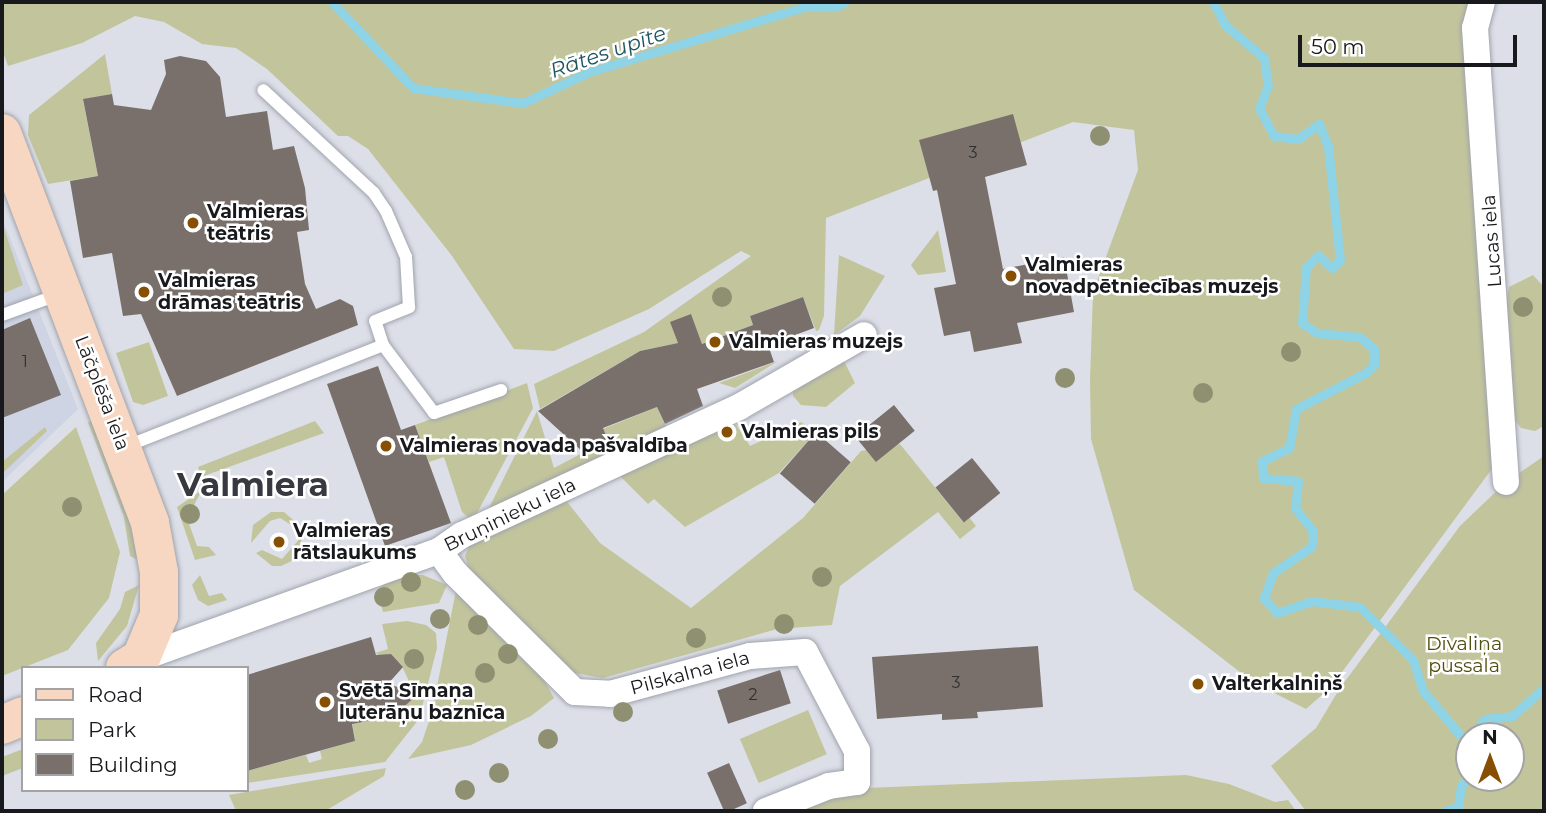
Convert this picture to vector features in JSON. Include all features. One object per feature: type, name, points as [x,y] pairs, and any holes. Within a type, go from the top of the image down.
[{"type":"main road","name":"Lāčplēša iela","points":[[2,133],[150,523],[159,572],[159,615],[133,663]]},
{"type":"main road","points":[[2,725],[21,717]]},
{"type":"street","name":"Lucas iela","points":[[1482,2],[1475,28],[1506,482]]},
{"type":"street","name":"Bruņinieku iela","points":[[133,663],[439,551],[464,534],[739,407],[864,335]]},
{"type":"street","name":"Pilskalna iela","points":[[439,551],[455,573],[575,692],[610,694],[750,656],[805,652],[857,751],[857,782],[829,786],[766,811]]},
{"type":"lane","points":[[263,90],[374,193],[386,211],[406,257],[409,307],[375,321],[383,345],[434,413],[501,390]]},
{"type":"lane","points":[[2,315],[64,293]]},
{"type":"lane","points":[[123,447],[383,345]]},
{"type":"shaded area","points":[[2,218],[78,409],[2,482]]},
{"type":"green space","points":[[2,2],[1472,2],[1494,466],[1331,687],[1306,709],[1254,683],[1134,590],[1091,439],[1090,380],[1093,292],[1138,170],[1134,130],[1073,122],[826,218],[824,316],[819,330],[816,331],[803,297],[750,316],[753,325],[702,344],[691,315],[678,343],[640,351],[540,409],[534,384],[644,332],[751,256],[741,251],[649,309],[554,351],[514,349],[452,256],[368,149],[348,136],[338,136],[267,69],[236,48],[202,44],[164,22],[135,16],[82,43],[8,66],[2,49]]},
{"type":"green space","points":[[105,54],[112,94],[83,100],[98,176],[48,184],[28,135],[29,115]]},
{"type":"green space","points":[[2,222],[23,285],[2,294]]},
{"type":"green space","points":[[938,230],[946,272],[918,275],[911,265]]},
{"type":"green space","points":[[839,255],[885,276],[860,316],[834,335]]},
{"type":"green space","points":[[1533,275],[1544,287],[1544,426],[1535,431],[1521,428],[1514,419],[1505,309],[1509,287]]},
{"type":"green space","points":[[149,342],[168,396],[143,405],[133,402],[116,353]]},
{"type":"green space","points":[[778,361],[735,388],[719,383]]},
{"type":"green space","points":[[844,361],[855,383],[826,407],[801,405],[793,396],[793,383]]},
{"type":"green space","points":[[527,383],[533,408],[475,517],[469,518],[462,512],[444,457],[429,462],[415,425]]},
{"type":"green space","points":[[657,407],[666,427],[488,510],[537,411],[554,468],[607,440],[603,429]]},
{"type":"green space","points":[[92,421],[134,530],[140,561],[130,556],[124,517],[88,422]]},
{"type":"green space","points":[[315,421],[324,433],[201,477],[198,467]]},
{"type":"green space","points":[[729,422],[737,426],[750,446],[801,422],[816,432],[779,473],[685,527],[654,499],[648,504],[620,476]]},
{"type":"green space","points":[[45,427],[47,431],[2,474],[2,462]]},
{"type":"green space","points":[[76,427],[120,552],[109,598],[68,650],[21,666],[21,669],[2,676],[2,495]]},
{"type":"green space","points":[[900,444],[963,522],[969,517],[976,526],[960,539],[938,512],[840,586],[832,625],[777,629],[603,678],[574,673],[470,572],[465,556],[470,544],[564,498],[600,543],[691,608],[803,518],[861,451]]},
{"type":"green space","name":"Dīvaliņa pussala","points":[[1544,456],[1544,811],[1306,811],[1271,766],[1316,728],[1340,688],[1460,526],[1506,482]]},
{"type":"green space","points":[[202,490],[187,518],[197,546],[209,547],[216,555],[195,560],[177,507]]},
{"type":"green space","points":[[271,512],[284,512],[299,525],[293,526],[280,518],[270,521],[251,543],[253,525]]},
{"type":"green space","points":[[303,535],[296,559],[281,566],[272,566],[256,553],[262,550],[282,559]]},
{"type":"green space","points":[[200,575],[209,596],[222,593],[227,600],[208,606],[198,600],[192,585]]},
{"type":"green space","points":[[402,575],[423,575],[447,585],[439,603],[383,612],[377,592],[387,581]]},
{"type":"green space","points":[[139,585],[127,626],[98,661],[96,643],[120,609],[125,592]]},
{"type":"green space","points":[[457,585],[543,678],[554,698],[531,716],[471,745],[408,759],[422,742],[432,712]]},
{"type":"green space","points":[[407,621],[426,625],[436,633],[437,648],[419,719],[385,762],[248,783],[248,771],[306,755],[309,763],[322,759],[320,751],[355,741],[352,721],[375,719],[413,690],[401,664],[375,653],[388,649],[382,624]]},
{"type":"green space","points":[[808,710],[827,754],[759,783],[740,739]]},
{"type":"green space","points":[[21,750],[21,769],[2,776],[2,757]]},
{"type":"green space","points":[[386,768],[384,776],[325,811],[236,811],[229,795]]},
{"type":"green space","points":[[1186,775],[1229,784],[1275,802],[1288,800],[1296,811],[794,811],[866,788]]},
{"type":"building","name":"Valmieras teātris","points":[[180,56],[206,61],[220,77],[226,117],[267,111],[273,150],[294,146],[305,188],[309,230],[297,232],[305,284],[316,309],[340,299],[353,306],[358,325],[177,396],[141,314],[123,316],[112,253],[83,258],[70,181],[98,176],[83,99],[112,94],[114,105],[151,110],[166,74],[164,60]]},
{"type":"building","name":"Valmieras novadpētniecības muzejs","points":[[1013,114],[1027,165],[985,177],[1003,269],[1064,257],[1074,312],[1017,323],[1022,343],[974,352],[970,331],[944,336],[934,288],[956,284],[937,190],[933,191],[919,140]]},
{"type":"building","points":[[803,297],[814,328],[768,345],[774,362],[697,389],[703,406],[665,424],[657,407],[603,428],[608,440],[583,452],[538,411],[640,351],[678,343],[670,322],[691,314],[702,344],[753,325],[750,316]]},
{"type":"building","points":[[30,318],[61,395],[2,418],[2,330]]},
{"type":"building","name":"Valmieras novada pašvaldība","points":[[378,366],[401,430],[415,425],[451,523],[385,546],[327,384]]},
{"type":"building","points":[[894,405],[915,431],[876,462],[855,436]]},
{"type":"building","points":[[816,432],[851,462],[815,504],[780,474]]},
{"type":"building","points":[[972,458],[1000,493],[964,523],[935,488]]},
{"type":"building","name":"Svētā Sīmaņa luterāņu baznīca","points":[[371,637],[376,655],[391,654],[403,667],[387,685],[422,691],[393,716],[352,724],[355,741],[248,771],[248,675]]},
{"type":"building","points":[[1038,646],[1043,707],[977,712],[978,718],[942,720],[942,714],[877,719],[872,657]]},
{"type":"building","points":[[780,670],[791,703],[728,724],[717,690]]},
{"type":"building","points":[[729,763],[747,803],[724,811],[707,773]]},
{"type":"waterway","name":"Rātes upīte","points":[[332,2],[413,88],[523,103],[589,72],[804,7],[836,7],[845,2]]},
{"type":"waterway","name":"Rātes upīte","points":[[1213,2],[1225,25],[1264,58],[1268,85],[1259,108],[1274,136],[1298,139],[1319,124],[1328,146],[1340,260],[1332,268],[1318,255],[1306,268],[1302,323],[1317,333],[1360,337],[1374,349],[1374,364],[1367,372],[1296,409],[1289,448],[1262,461],[1263,478],[1298,481],[1295,508],[1312,530],[1313,540],[1311,547],[1273,573],[1264,598],[1277,613],[1312,601],[1360,607],[1413,660],[1423,691],[1455,729]]},
{"type":"waterway","points":[[1483,722],[1485,719],[1512,716],[1544,688]]},
{"type":"waterway","name":"Rātes upīte","points":[[1445,811],[1458,807],[1460,792]]},
{"type":"place","name":"Valmieras teātris","points":[[193,223]]},
{"type":"place","name":"Valmieras novadpētniecības muzejs","points":[[1011,276]]},
{"type":"place","name":"Valmieras drāmas teātris","points":[[144,292]]},
{"type":"place","name":"Valmieras muzejs","points":[[715,342]]},
{"type":"place","name":"Valmieras pils","points":[[727,432]]},
{"type":"place","name":"Valmieras novada pašvaldība","points":[[386,446]]},
{"type":"place","name":"Valmieras rātslaukums","points":[[279,542]]},
{"type":"place","name":"Valterkalniņš","points":[[1198,684]]},
{"type":"place","name":"Svētā Sīmaņa luterāņu baznīca","points":[[325,702]]},
{"type":"district","name":"Valmiera","points":[[253,485]]}]
